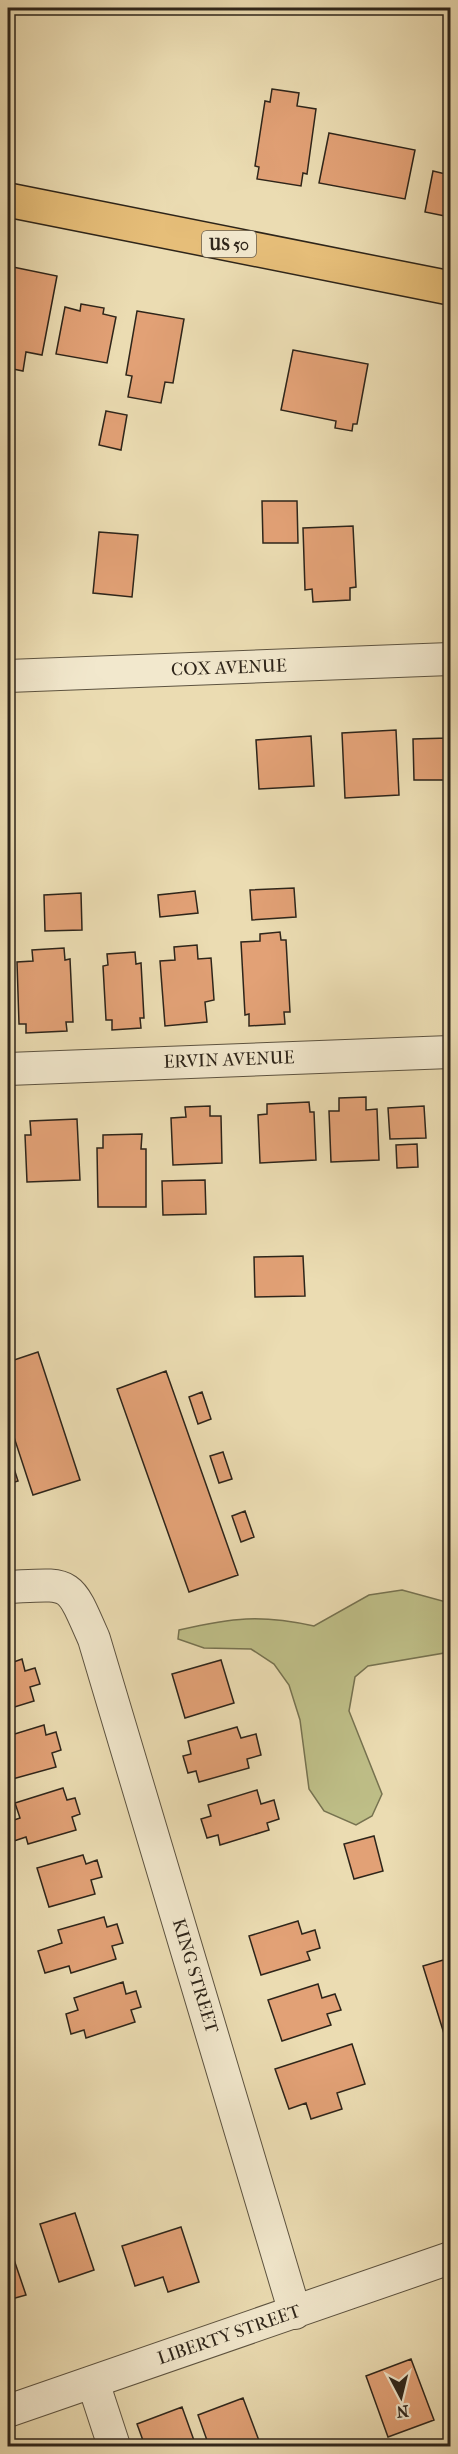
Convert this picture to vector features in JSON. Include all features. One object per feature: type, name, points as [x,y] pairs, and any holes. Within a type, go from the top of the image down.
[{"type":"main road","name":"US 50","points":[[8,200],[450,288]]},
{"type":"street","name":"COX AVENUE","points":[[8,676],[450,659]]},
{"type":"street","name":"ERVIN AVENUE","points":[[8,1069],[450,1052]]},
{"type":"street","name":"KING STREET","points":[[8,1587],[58,1584],[71,1592],[94,1639],[295,2313]]},
{"type":"street","name":"LIBERTY STREET","points":[[8,2411],[450,2258]]},
{"type":"street","points":[[93,2382],[114,2446]]},
{"type":"green space","points":[[402,1590],[450,1603],[450,1652],[368,1666],[355,1677],[349,1711],[382,1794],[372,1816],[356,1825],[324,1811],[309,1789],[300,1720],[289,1685],[274,1664],[251,1649],[204,1648],[178,1639],[179,1630],[246,1619],[277,1620],[314,1626],[369,1595]]},
{"type":"building","points":[[272,89],[299,93],[297,106],[316,109],[307,174],[303,173],[301,186],[257,179],[259,167],[255,166],[265,101],[270,102]]},
{"type":"building","points":[[329,133],[415,150],[405,199],[319,183]]},
{"type":"building","points":[[433,171],[450,175],[450,217],[425,212]]},
{"type":"building","points":[[8,266],[57,276],[42,355],[26,352],[23,371],[8,368]]},
{"type":"building","points":[[81,304],[104,308],[103,314],[116,317],[107,363],[56,354],[65,307],[80,311]]},
{"type":"building","points":[[137,311],[184,319],[173,383],[165,382],[161,403],[128,397],[132,376],[126,375]]},
{"type":"building","points":[[293,350],[368,364],[357,424],[353,424],[352,431],[335,428],[336,421],[281,410]]},
{"type":"building","points":[[106,411],[127,415],[121,450],[99,445]]},
{"type":"building","points":[[262,501],[297,501],[298,543],[263,543]]},
{"type":"building","points":[[353,526],[356,587],[350,588],[350,600],[313,602],[312,589],[305,590],[303,528]]},
{"type":"building","points":[[99,532],[138,535],[132,597],[93,593]]},
{"type":"building","points":[[448,722],[450,722],[450,780],[414,780],[413,739],[448,738]]},
{"type":"building","points":[[396,730],[399,795],[345,798],[342,733]]},
{"type":"building","points":[[311,736],[314,786],[259,789],[256,740]]},
{"type":"building","points":[[294,888],[296,917],[252,920],[250,890]]},
{"type":"building","points":[[195,891],[198,913],[160,917],[158,895]]},
{"type":"building","points":[[81,893],[82,930],[45,931],[44,895]]},
{"type":"building","points":[[447,909],[450,909],[450,952]]},
{"type":"building","points":[[280,932],[281,940],[286,940],[290,1012],[284,1012],[285,1024],[249,1026],[249,1014],[245,1015],[241,942],[260,941],[260,934]]},
{"type":"building","points":[[197,945],[198,959],[211,958],[214,1000],[205,1002],[207,1022],[165,1026],[160,961],[175,960],[174,947]]},
{"type":"building","points":[[64,948],[65,960],[70,959],[73,1022],[66,1022],[67,1031],[26,1033],[26,1024],[19,1024],[17,962],[33,961],[32,950]]},
{"type":"building","points":[[135,952],[136,964],[141,963],[144,1018],[140,1018],[141,1028],[112,1030],[112,1020],[106,1020],[103,966],[108,965],[107,954]]},
{"type":"building","points":[[366,1097],[366,1110],[377,1109],[379,1160],[331,1162],[329,1111],[339,1111],[339,1098]]},
{"type":"building","points":[[309,1102],[310,1112],[314,1112],[316,1160],[260,1163],[258,1115],[267,1114],[267,1104]]},
{"type":"building","points":[[210,1106],[210,1116],[221,1116],[222,1163],[173,1165],[171,1118],[186,1117],[185,1107]]},
{"type":"building","points":[[424,1106],[426,1138],[390,1139],[388,1108]]},
{"type":"building","points":[[77,1119],[80,1180],[27,1182],[25,1135],[31,1135],[30,1121]]},
{"type":"building","points":[[142,1134],[141,1149],[146,1149],[146,1207],[98,1207],[97,1148],[103,1148],[103,1135]]},
{"type":"building","points":[[417,1144],[418,1167],[397,1168],[396,1145]]},
{"type":"building","points":[[205,1180],[206,1214],[163,1215],[162,1181]]},
{"type":"building","points":[[303,1256],[305,1296],[255,1297],[254,1257]]},
{"type":"building","points":[[38,1352],[80,1480],[33,1495],[8,1419],[8,1362]]},
{"type":"building","points":[[166,1371],[238,1575],[189,1592],[117,1389]]},
{"type":"building","points":[[202,1392],[211,1419],[198,1424],[189,1397]]},
{"type":"building","points":[[223,1452],[232,1479],[219,1483],[210,1456]]},
{"type":"building","points":[[10,1456],[18,1481],[8,1484],[8,1457]]},
{"type":"building","points":[[245,1511],[254,1537],[241,1542],[232,1516]]},
{"type":"building","points":[[22,1659],[25,1671],[35,1668],[40,1684],[30,1687],[34,1701],[8,1709],[8,1664]]},
{"type":"building","points":[[221,1660],[234,1703],[185,1718],[172,1674]]},
{"type":"building","points":[[44,1725],[46,1735],[56,1732],[61,1750],[52,1753],[56,1767],[9,1780],[8,1736]]},
{"type":"building","points":[[237,1727],[241,1738],[256,1734],[261,1755],[247,1759],[249,1768],[199,1782],[196,1771],[188,1773],[183,1756],[191,1754],[188,1741]]},
{"type":"building","points":[[63,1788],[67,1800],[75,1798],[80,1814],[72,1817],[76,1830],[28,1844],[26,1837],[8,1843],[8,1822],[20,1818],[15,1803]]},
{"type":"building","points":[[257,1790],[261,1804],[274,1800],[279,1819],[267,1823],[269,1830],[220,1845],[218,1835],[207,1838],[201,1819],[211,1816],[208,1805]]},
{"type":"building","points":[[374,1836],[383,1871],[354,1879],[344,1844]]},
{"type":"building","points":[[83,1855],[86,1864],[97,1860],[102,1877],[91,1880],[95,1894],[49,1907],[37,1868]]},
{"type":"building","points":[[104,1917],[107,1927],[117,1924],[123,1943],[112,1946],[116,1959],[71,1973],[69,1966],[45,1973],[38,1951],[62,1943],[58,1930]]},
{"type":"building","points":[[298,1921],[302,1934],[315,1930],[320,1948],[307,1952],[310,1960],[261,1975],[249,1936]]},
{"type":"building","points":[[450,1958],[450,2053],[423,1966]]},
{"type":"building","points":[[123,1982],[126,1994],[136,1991],[141,2007],[131,2010],[135,2022],[86,2038],[84,2030],[71,2034],[66,2014],[78,2010],[74,1998]]},
{"type":"building","points":[[318,1984],[322,1998],[335,1994],[341,2010],[327,2014],[331,2025],[282,2041],[268,2000]]},
{"type":"building","points":[[352,2044],[365,2084],[337,2093],[342,2109],[311,2119],[306,2103],[289,2109],[275,2069]]},
{"type":"building","points":[[75,2213],[94,2270],[59,2282],[40,2224]]},
{"type":"building","points":[[181,2227],[199,2282],[168,2292],[163,2277],[135,2286],[122,2246]]},
{"type":"building","points":[[8,2242],[26,2295],[8,2300]]},
{"type":"building","points":[[411,2359],[434,2420],[388,2437],[366,2376]]},
{"type":"building","points":[[243,2398],[261,2446],[209,2446],[198,2415]]},
{"type":"building","points":[[182,2407],[196,2446],[145,2446],[137,2424]]}]
